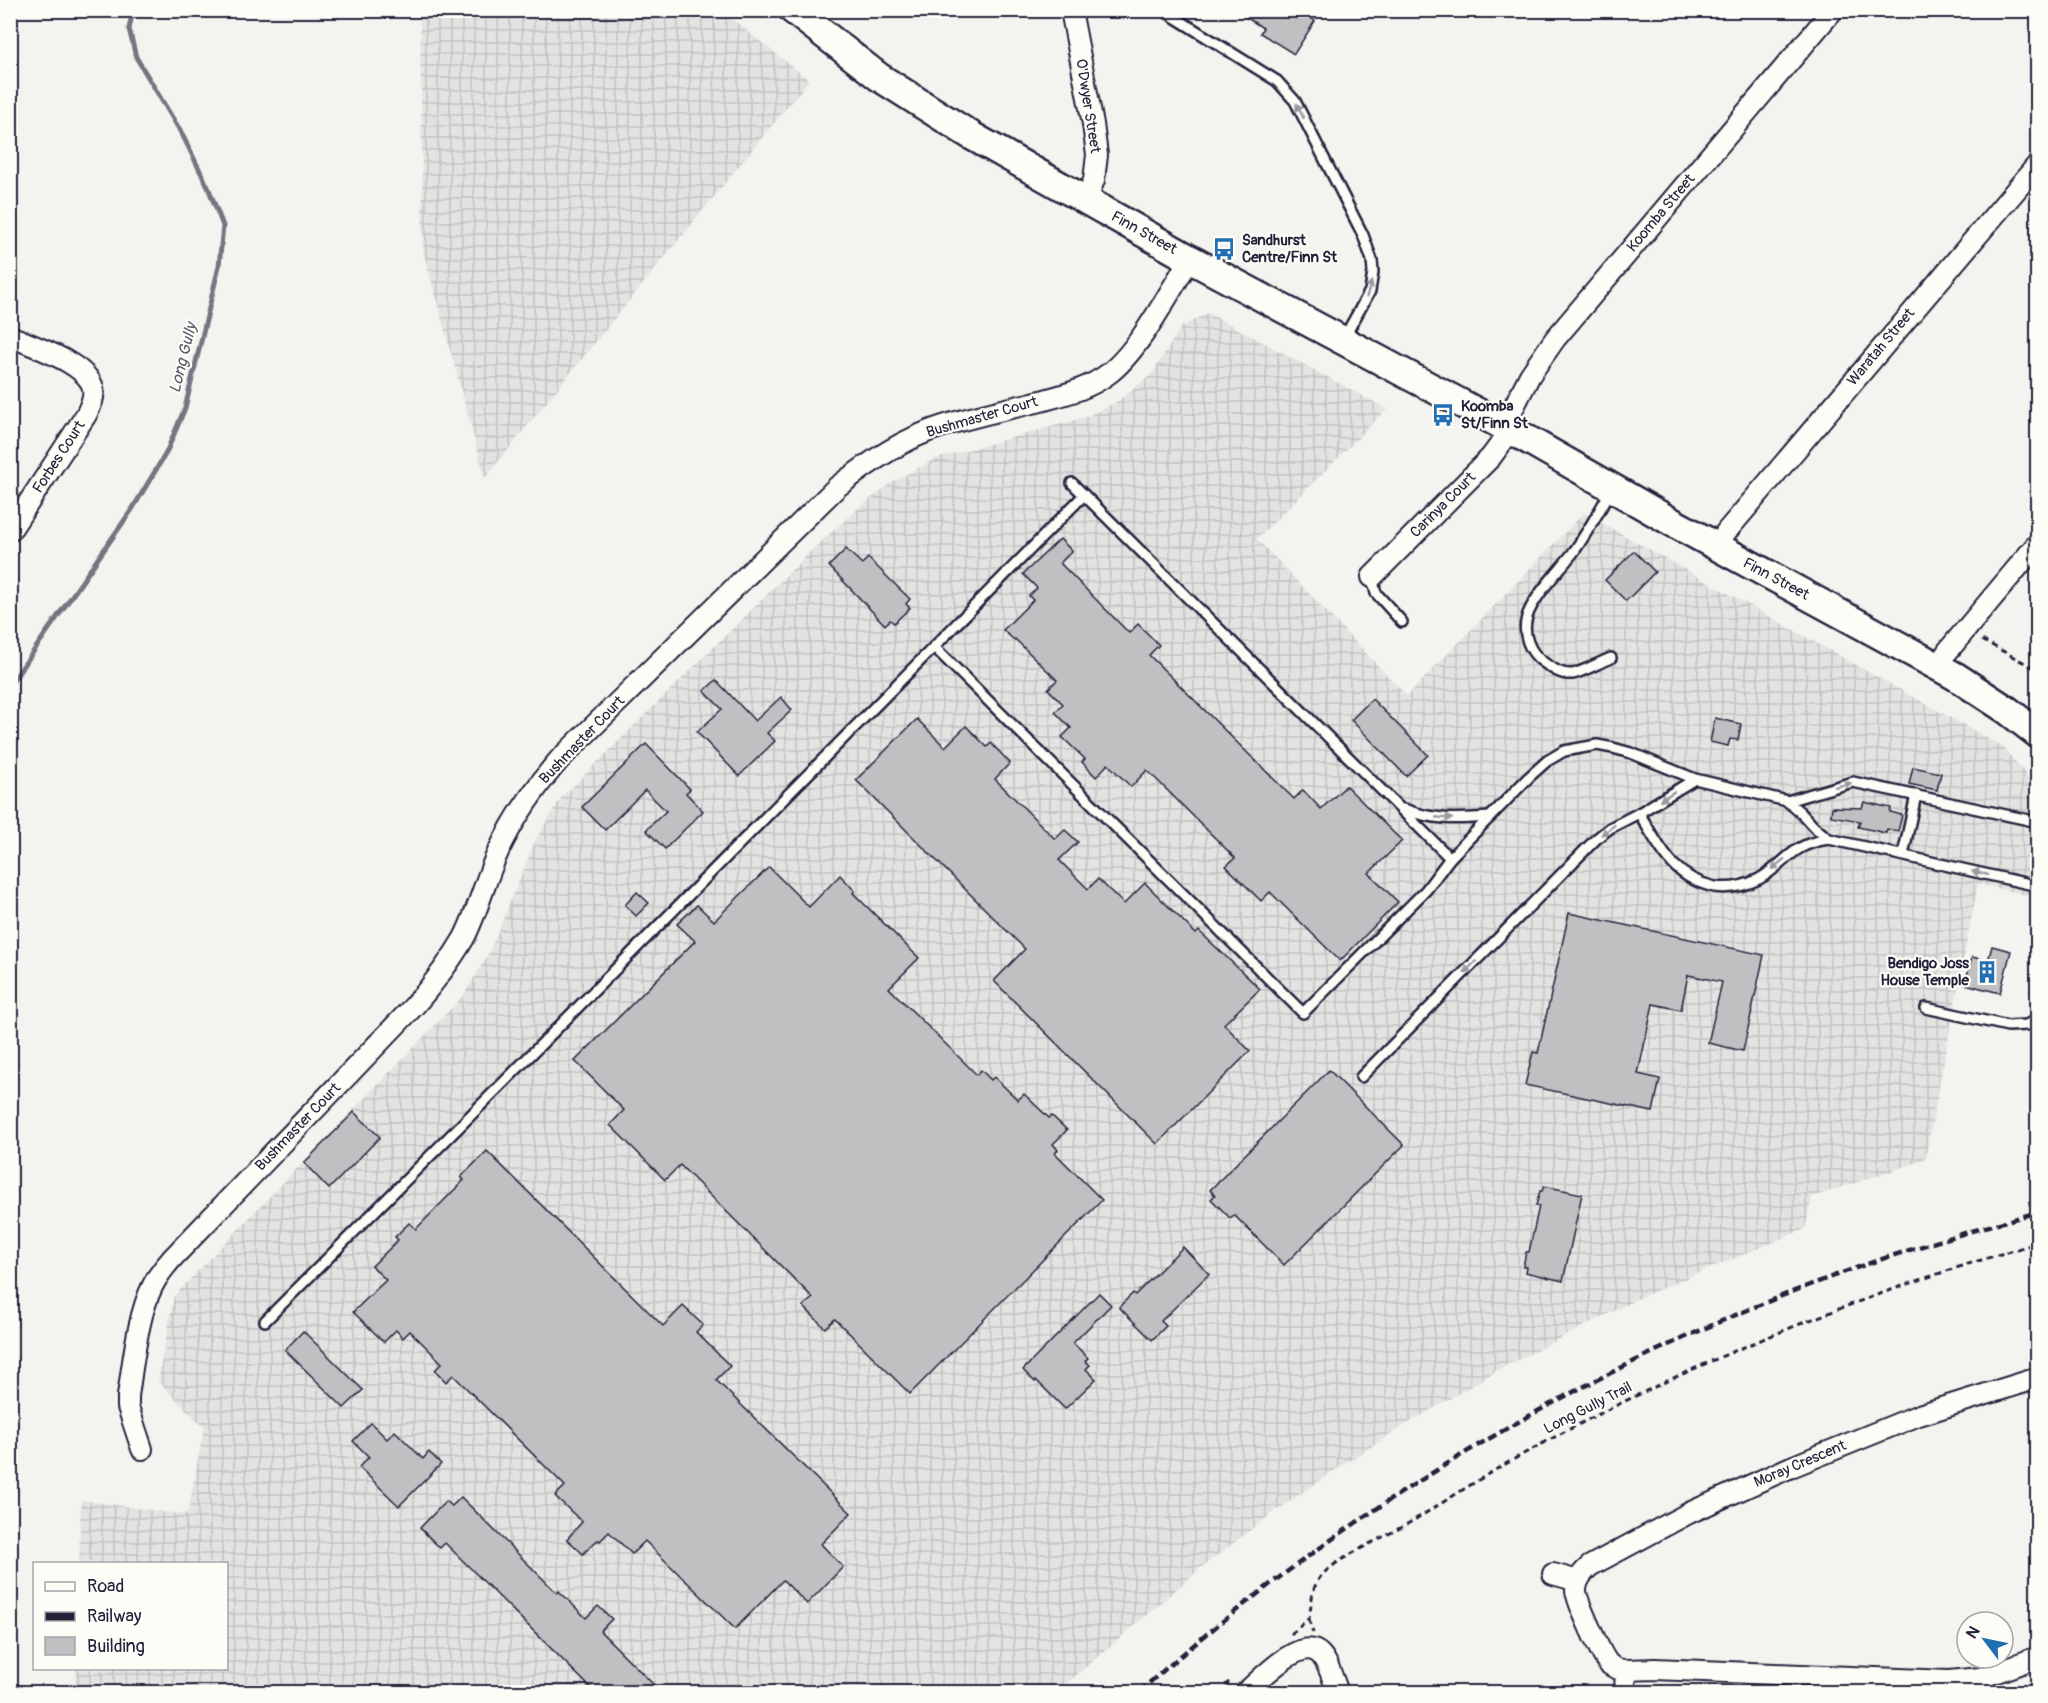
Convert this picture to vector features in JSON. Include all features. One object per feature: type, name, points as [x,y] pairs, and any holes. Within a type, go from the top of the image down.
[{"type":"street","name":"Finn Street","points":[[793,10],[899,91],[972,136],[1190,259],[1722,540],[1941,659],[1971,686],[2035,723]]},
{"type":"street","name":"O'Dwyer Street","points":[[1071,10],[1093,124],[1096,155],[1094,180],[1086,201]]},
{"type":"street","name":"Koomba Street","points":[[1507,428],[1530,375],[1556,339],[1833,10]]},
{"type":"street","name":"Waratah Street","points":[[1722,540],[2037,164]]},
{"type":"street","name":"Bushmaster Court","points":[[142,1449],[128,1407],[128,1396],[146,1301],[153,1285],[165,1266],[434,984],[464,938],[497,854],[511,826],[525,802],[558,760],[837,487],[865,466],[921,434],[943,426],[1068,394],[1091,385],[1110,373],[1125,359],[1138,341],[1190,259]]},
{"type":"street","name":"Forbes Court","points":[[10,336],[76,367],[88,379],[93,389],[93,397],[86,415],[10,531]]},
{"type":"street","name":"Finn Street","points":[[1507,428],[1612,488],[1722,540]]},
{"type":"street","name":"Carinya Court","points":[[1372,577],[1491,457],[1507,428]]},
{"type":"street","points":[[1941,659],[2037,543]]},
{"type":"street","name":"Moray Crescent","points":[[1578,1581],[1584,1571],[1596,1562],[1689,1513],[1791,1467],[1919,1415],[2037,1378]]},
{"type":"street","points":[[1553,1574],[1578,1581],[1577,1598],[1606,1661],[1616,1668],[1626,1670],[1655,1669],[1949,1681],[1980,1678],[2037,1657]]},
{"type":"street","points":[[1241,1685],[1296,1652],[1309,1649],[1320,1654],[1338,1692]]},
{"type":"street","points":[[1625,1692],[1626,1670]]},
{"type":"lane","points":[[1163,10],[1277,81],[1295,101],[1363,236],[1372,260],[1370,291],[1342,340]]},
{"type":"lane","points":[[1072,483],[1450,858]]},
{"type":"lane","points":[[1611,658],[1597,662],[1574,674],[1563,673],[1544,663],[1533,653],[1526,638],[1525,629],[1529,610],[1575,550],[1612,488]]},
{"type":"lane","points":[[265,1322],[1084,495]]},
{"type":"lane","points":[[1372,577],[1376,593],[1402,622]]},
{"type":"lane","points":[[934,647],[1303,1013],[1426,890],[1450,858],[1528,777],[1547,761],[1564,751],[1580,747],[1597,745],[1631,753],[1695,779],[1787,801],[1830,839],[2037,886]]},
{"type":"lane","points":[[1361,1077],[1596,839],[1621,821],[1639,813],[1695,779]]},
{"type":"lane","points":[[1787,801],[1853,782],[2037,822]]},
{"type":"lane","points":[[1903,855],[1916,795]]},
{"type":"lane","points":[[1399,807],[1421,815],[1451,820],[1490,817]]},
{"type":"lane","points":[[1639,813],[1667,858],[1677,869],[1687,878],[1722,888],[1740,887],[1759,879],[1805,845],[1830,839]]},
{"type":"lane","points":[[1926,1008],[2008,1026],[2037,1020]]},
{"type":"path","points":[[1981,640],[2037,670]]},
{"type":"path","name":"Long Gully Trail","points":[[1286,1638],[1309,1618],[1313,1588],[1328,1570],[1412,1522],[1495,1470],[1580,1425],[1658,1386],[1791,1328],[1862,1301],[2037,1244]]},
{"type":"path","points":[[1216,1692],[1241,1685]]},
{"type":"shaded area","points":[[420,11],[722,11],[809,80],[485,478],[423,250]]},
{"type":"shaded area","points":[[1208,313],[1387,409],[1257,539],[1407,696],[1584,513],[2003,747],[2037,788],[2037,897],[1978,884],[1925,1160],[1812,1197],[1805,1229],[1641,1297],[1500,1369],[1407,1424],[1273,1513],[1207,1563],[1057,1692],[75,1692],[76,1670],[228,1670],[228,1562],[79,1562],[81,1500],[179,1514],[188,1513],[204,1428],[158,1381],[174,1296],[463,996],[489,953],[536,839],[561,798],[815,547],[860,507],[894,481],[935,459],[1086,417],[1118,401],[1152,374],[1181,327]]},
{"type":"building","points":[[1235,10],[1299,10],[1315,21],[1294,54],[1260,33],[1263,28]]},
{"type":"building","points":[[1060,539],[1072,551],[1060,563],[1129,633],[1138,624],[1159,645],[1149,655],[1294,799],[1303,790],[1321,809],[1346,786],[1402,841],[1369,873],[1398,902],[1340,961],[1270,892],[1261,901],[1226,866],[1235,858],[1147,770],[1131,787],[1108,764],[1096,777],[1082,762],[1085,759],[1062,737],[1071,728],[1055,712],[1063,704],[1048,689],[1057,680],[1003,630],[1033,600],[1029,596],[1037,588],[1023,574]]},
{"type":"building","points":[[846,549],[862,564],[868,558],[910,599],[906,604],[910,608],[894,623],[890,620],[885,625],[829,566]]},
{"type":"building","points":[[1634,551],[1655,572],[1626,601],[1605,580]]},
{"type":"building","points":[[716,680],[755,721],[781,697],[792,710],[767,733],[775,741],[739,776],[697,732],[722,709],[704,691]]},
{"type":"building","points":[[1372,699],[1428,755],[1406,776],[1351,720]]},
{"type":"building","points":[[1715,718],[1741,724],[1738,740],[1730,739],[1728,746],[1710,742]]},
{"type":"building","points":[[917,719],[945,747],[966,726],[987,747],[991,743],[1010,763],[995,779],[1055,839],[1065,830],[1078,842],[1059,860],[1088,889],[1098,879],[1124,904],[1145,883],[1196,934],[1199,931],[1260,989],[1224,1024],[1250,1051],[1157,1144],[994,981],[1025,949],[856,780]]},
{"type":"building","points":[[646,744],[690,789],[686,793],[703,811],[665,849],[646,830],[666,811],[645,790],[605,830],[582,807]]},
{"type":"building","points":[[1913,767],[1941,773],[1937,790],[1909,784]]},
{"type":"building","points":[[1864,802],[1891,808],[1890,812],[1902,815],[1898,831],[1887,829],[1886,833],[1858,827],[1860,821],[1831,816],[1832,807],[1862,808]]},
{"type":"building","points":[[769,867],[809,907],[840,875],[855,891],[853,893],[919,958],[889,988],[977,1075],[981,1070],[991,1080],[994,1077],[1018,1100],[1024,1094],[1049,1118],[1052,1116],[1067,1130],[1053,1144],[1058,1150],[1055,1153],[1102,1200],[910,1394],[835,1319],[825,1328],[803,1306],[813,1298],[680,1165],[665,1180],[610,1125],[624,1110],[575,1061],[695,941],[677,924],[697,905],[714,921]]},
{"type":"building","points":[[637,892],[649,903],[636,916],[625,905]]},
{"type":"building","points":[[1569,913],[1764,955],[1743,1051],[1708,1043],[1722,982],[1688,975],[1681,1010],[1653,1004],[1638,1074],[1660,1079],[1653,1112],[1525,1085],[1533,1052],[1538,1053]]},
{"type":"building","name":"Bendigo Joss House Temple","points":[[1992,946],[2011,951],[2000,993],[1965,984],[1972,957],[1988,961]]},
{"type":"building","points":[[1329,1070],[1404,1145],[1284,1265],[1234,1215],[1230,1218],[1211,1199],[1215,1195],[1210,1190]]},
{"type":"building","points":[[354,1112],[380,1137],[329,1189],[304,1163]]},
{"type":"building","points":[[487,1151],[663,1326],[683,1306],[703,1325],[696,1332],[730,1366],[716,1380],[851,1513],[821,1544],[843,1567],[807,1604],[783,1580],[735,1629],[645,1541],[632,1554],[609,1532],[583,1554],[567,1539],[582,1522],[555,1496],[565,1486],[453,1375],[446,1382],[435,1370],[442,1363],[410,1331],[403,1338],[396,1330],[384,1342],[353,1312],[386,1280],[372,1266],[398,1240],[395,1237],[409,1223],[416,1229],[464,1180],[461,1177]]},
{"type":"building","points":[[1544,1186],[1582,1194],[1563,1281],[1525,1272],[1526,1267],[1523,1267],[1526,1252],[1529,1252],[1539,1206],[1536,1205]]},
{"type":"building","points":[[1183,1247],[1209,1274],[1161,1321],[1166,1326],[1152,1340],[1119,1307],[1133,1293],[1135,1295]]},
{"type":"building","points":[[1099,1293],[1111,1305],[1073,1343],[1088,1358],[1085,1361],[1090,1365],[1086,1369],[1096,1379],[1065,1409],[1023,1370]]},
{"type":"building","points":[[303,1331],[363,1390],[344,1408],[285,1350]]},
{"type":"building","points":[[371,1423],[387,1439],[395,1431],[423,1459],[429,1452],[441,1464],[399,1506],[359,1467],[369,1457],[353,1441]]},
{"type":"building","points":[[461,1497],[557,1593],[559,1591],[586,1618],[598,1606],[612,1619],[600,1631],[661,1692],[595,1692],[445,1543],[440,1548],[420,1528],[446,1501],[452,1506]]},
{"type":"waterway","name":"Long Gully","points":[[10,685],[133,508],[166,453],[185,408],[219,266],[223,226],[208,187],[182,134],[136,57],[129,29],[133,10]]},
{"type":"railway","points":[[1139,1692],[1216,1627],[1296,1565],[1380,1507],[1466,1453],[1554,1402],[1644,1356],[1737,1314],[1831,1277],[1907,1251],[2038,1212]]},
{"type":"place","name":"Sandhurst Centre/Finn St","points":[[1224,249]]},
{"type":"place","name":"Koomba St/Finn St","points":[[1443,415]]},
{"type":"place","name":"Bendigo Joss House Temple","points":[[1987,972]]}]
